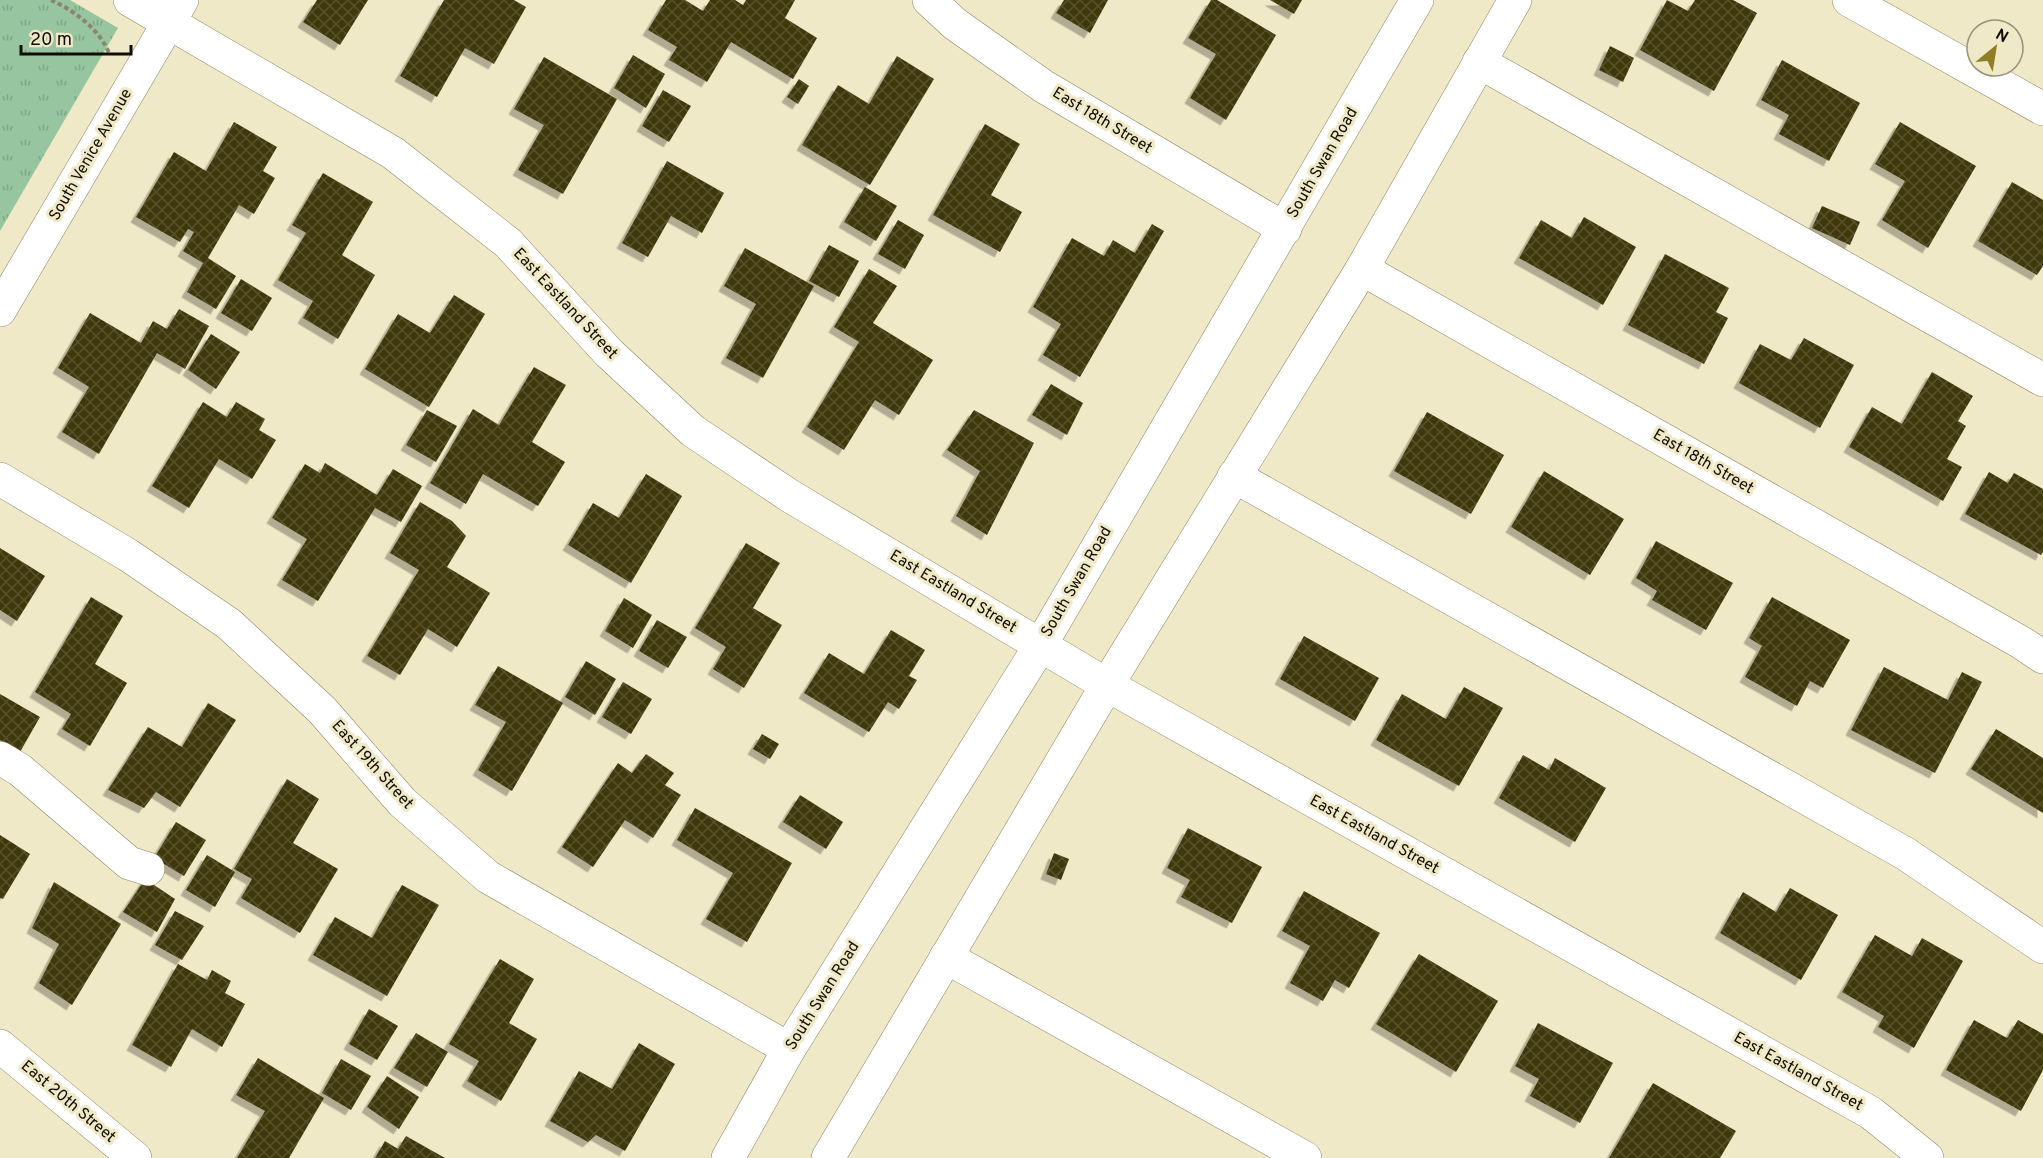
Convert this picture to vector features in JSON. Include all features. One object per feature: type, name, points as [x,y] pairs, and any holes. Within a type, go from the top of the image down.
[{"type":"street","name":"East Eastland Street","points":[[130,0],[175,11],[393,153],[508,243],[609,353],[693,431],[790,496],[1107,685],[1871,1113],[1927,1158]]},
{"type":"street","name":"East 18th Street","points":[[929,0],[955,24],[1042,86],[1285,230]]},
{"type":"street","name":"South Swan Road","points":[[728,1158],[789,1049],[1040,646],[1285,230],[1417,0]]},
{"type":"street","points":[[828,1158],[1107,685],[1362,269],[1515,0]]},
{"type":"street","points":[[1849,0],[2043,110]]},
{"type":"street","name":"South Venice Avenue","points":[[0,310],[175,11]]},
{"type":"street","points":[[1479,62],[2043,380]]},
{"type":"street","name":"East 18th Street","points":[[1362,269],[2043,657]]},
{"type":"street","points":[[1234,476],[1906,854],[2043,947]]},
{"type":"street","name":"East 19th Street","points":[[0,478],[128,555],[229,624],[322,710],[402,802],[488,877],[789,1049]]},
{"type":"street","points":[[0,758],[20,770],[129,863],[148,869]]},
{"type":"street","points":[[946,957],[1305,1158]]},
{"type":"street","name":"East 20th Street","points":[[0,1046],[135,1158]]},
{"type":"path","points":[[51,0],[62,5],[97,31],[109,52],[104,62]]},
{"type":"green space","points":[[0,0],[70,0],[118,28],[0,231]]},
{"type":"building","points":[[317,0],[368,0],[340,45],[303,22]]},
{"type":"building","points":[[444,0],[514,0],[526,7],[494,64],[465,48],[437,97],[400,76]]},
{"type":"building","points":[[666,0],[685,0],[703,11],[710,0],[735,0],[743,5],[746,0],[795,0],[785,18],[817,38],[793,79],[731,42],[707,82],[669,60],[677,47],[648,30]]},
{"type":"building","points":[[1064,0],[1108,0],[1090,33],[1056,13]]},
{"type":"building","points":[[1211,0],[1217,0],[1276,35],[1226,120],[1190,98],[1216,54],[1188,38]]},
{"type":"building","points":[[1270,0],[1302,0],[1294,14]]},
{"type":"building","points":[[1667,0],[1688,11],[1695,0],[1733,0],[1757,13],[1714,91],[1640,50]]},
{"type":"building","points":[[1610,46],[1634,58],[1623,82],[1599,70]]},
{"type":"building","points":[[633,55],[665,74],[646,108],[614,88]]},
{"type":"building","points":[[897,56],[934,79],[870,185],[802,145],[838,85],[869,104]]},
{"type":"building","points":[[544,57],[617,99],[563,194],[518,170],[544,125],[514,109]]},
{"type":"building","points":[[1782,60],[1860,103],[1829,161],[1779,134],[1789,115],[1761,100]]},
{"type":"building","points":[[799,79],[809,86],[798,104],[787,97]]},
{"type":"building","points":[[663,90],[691,106],[669,142],[642,126]]},
{"type":"building","points":[[234,122],[277,147],[263,171],[275,178],[254,214],[239,205],[208,258],[236,276],[216,309],[187,292],[203,263],[183,251],[194,232],[188,229],[180,242],[136,217],[174,152],[206,171]]},
{"type":"building","points":[[1900,122],[1976,166],[1928,248],[1882,220],[1905,181],[1875,164]]},
{"type":"building","points":[[985,124],[1020,144],[991,195],[1022,212],[1000,252],[933,215]]},
{"type":"building","points":[[667,161],[724,193],[702,233],[671,216],[648,257],[622,243]]},
{"type":"building","points":[[323,173],[373,202],[342,255],[375,275],[338,339],[303,318],[313,301],[278,280],[306,233],[292,225]]},
{"type":"building","points":[[2012,182],[2043,200],[2043,266],[2037,275],[1978,241]]},
{"type":"building","points":[[865,187],[897,206],[876,241],[844,222]]},
{"type":"building","points":[[1822,206],[1860,222],[1850,245],[1812,228]]},
{"type":"building","points":[[1584,217],[1636,247],[1603,305],[1519,258],[1541,220],[1572,238]]},
{"type":"building","points":[[898,220],[924,235],[905,269],[878,254]]},
{"type":"building","points":[[1152,224],[1164,231],[1080,377],[1043,355],[1061,324],[1033,307],[1072,238],[1104,256],[1113,240],[1135,253]]},
{"type":"building","points":[[829,245],[859,261],[839,297],[809,281]]},
{"type":"building","points":[[745,248],[814,286],[763,378],[726,358],[756,304],[724,286]]},
{"type":"building","points":[[1665,254],[1729,288],[1716,312],[1728,318],[1704,364],[1628,325]]},
{"type":"building","points":[[869,269],[897,286],[873,323],[933,360],[899,415],[875,400],[844,450],[807,427],[859,342],[834,327]]},
{"type":"building","points":[[241,279],[272,298],[252,331],[221,313]]},
{"type":"building","points":[[454,295],[485,314],[429,407],[365,369],[398,314],[430,333]]},
{"type":"building","points":[[179,309],[209,326],[185,369],[157,353],[99,454],[62,432],[89,387],[58,368],[90,313],[141,343],[153,321],[167,329]]},
{"type":"building","points":[[211,334],[240,352],[216,389],[188,370]]},
{"type":"building","points":[[1804,338],[1854,365],[1820,428],[1739,383],[1760,344],[1791,360]]},
{"type":"building","points":[[534,367],[566,385],[532,442],[565,462],[538,506],[483,474],[466,504],[430,483],[473,409],[499,425]]},
{"type":"building","points":[[1932,372],[1973,396],[1958,421],[1966,426],[1947,459],[1962,467],[1943,501],[1849,447],[1872,407],[1902,424]]},
{"type":"building","points":[[1051,384],[1083,403],[1067,435],[1032,415]]},
{"type":"building","points":[[203,402],[227,417],[236,402],[265,419],[259,430],[276,440],[252,479],[219,459],[189,508],[152,486]]},
{"type":"building","points":[[427,410],[457,426],[436,462],[406,445]]},
{"type":"building","points":[[974,410],[1034,443],[987,535],[956,516],[980,471],[947,450]]},
{"type":"building","points":[[1427,412],[1504,455],[1471,514],[1394,471]]},
{"type":"building","points":[[325,463],[377,495],[393,469],[422,486],[401,522],[375,508],[318,601],[282,580],[307,539],[272,518],[305,464],[320,473]]},
{"type":"building","points":[[1544,471],[1624,519],[1590,575],[1511,527]]},
{"type":"building","points":[[1989,472],[2008,483],[2014,473],[2043,489],[2043,552],[2041,555],[1965,514]]},
{"type":"building","points":[[646,474],[682,496],[631,583],[568,545],[593,503],[619,518]]},
{"type":"building","points":[[420,502],[452,521],[466,536],[447,567],[490,593],[457,647],[428,629],[400,675],[367,656],[419,570],[390,553]]},
{"type":"building","points":[[1656,541],[1733,583],[1706,630],[1652,600],[1657,591],[1636,578]]},
{"type":"building","points":[[746,543],[780,563],[753,608],[782,625],[744,688],[713,669],[726,647],[695,628]]},
{"type":"building","points":[[0,548],[45,576],[17,621],[0,610]]},
{"type":"building","points":[[91,597],[123,616],[95,664],[127,683],[90,746],[62,729],[71,714],[35,692]]},
{"type":"building","points":[[1772,597],[1850,640],[1823,688],[1810,681],[1797,706],[1745,677],[1762,646],[1749,638]]},
{"type":"building","points":[[624,598],[652,615],[633,648],[605,631]]},
{"type":"building","points":[[657,620],[687,637],[668,668],[639,651]]},
{"type":"building","points":[[891,630],[925,650],[909,676],[917,680],[899,709],[888,702],[869,732],[804,693],[829,653],[864,674]]},
{"type":"building","points":[[1304,636],[1379,678],[1355,721],[1280,679]]},
{"type":"building","points":[[586,661],[616,679],[595,715],[565,697]]},
{"type":"building","points":[[498,666],[563,703],[512,791],[478,770],[506,722],[475,705]]},
{"type":"building","points":[[1884,667],[1948,700],[1962,672],[1982,682],[1935,773],[1851,730]]},
{"type":"building","points":[[623,682],[652,699],[631,734],[602,717]]},
{"type":"building","points":[[1464,687],[1503,708],[1459,786],[1376,740],[1402,694],[1446,719]]},
{"type":"building","points":[[0,694],[40,717],[20,752],[0,740]]},
{"type":"building","points":[[208,703],[236,720],[180,807],[156,792],[144,808],[108,790],[148,727],[182,747]]},
{"type":"building","points":[[1996,729],[2043,758],[2043,813],[1971,769]]},
{"type":"building","points":[[762,734],[779,744],[770,759],[753,749]]},
{"type":"building","points":[[646,754],[674,773],[665,785],[681,795],[653,838],[625,820],[593,867],[562,847],[618,763],[632,773]]},
{"type":"building","points":[[1523,755],[1549,770],[1555,758],[1606,788],[1575,842],[1499,798]]},
{"type":"building","points":[[287,779],[319,799],[293,843],[338,869],[300,933],[241,898],[252,879],[234,869]]},
{"type":"building","points":[[800,795],[843,822],[826,849],[783,822]]},
{"type":"building","points":[[695,808],[792,863],[747,942],[706,919],[733,873],[677,840]]},
{"type":"building","points":[[176,822],[206,840],[184,876],[154,858]]},
{"type":"building","points":[[1188,828],[1262,867],[1232,923],[1181,897],[1190,880],[1167,868]]},
{"type":"building","points":[[0,835],[30,854],[3,899],[0,898]]},
{"type":"building","points":[[1054,853],[1069,859],[1061,880],[1046,874]]},
{"type":"building","points":[[207,855],[235,872],[215,907],[186,890]]},
{"type":"building","points":[[145,879],[175,899],[157,932],[123,912]]},
{"type":"building","points":[[54,882],[121,924],[72,1005],[39,983],[59,944],[32,928]]},
{"type":"building","points":[[402,885],[439,905],[387,996],[313,955],[335,917],[372,938]]},
{"type":"building","points":[[1790,888],[1838,915],[1801,980],[1720,933],[1743,892],[1776,912]]},
{"type":"building","points":[[1304,891],[1380,933],[1349,988],[1335,980],[1323,1001],[1290,983],[1310,946],[1282,931]]},
{"type":"building","points":[[175,911],[204,926],[182,960],[155,945]]},
{"type":"building","points":[[1875,935],[1912,956],[1922,938],[1963,961],[1914,1048],[1878,1027],[1884,1016],[1842,992]]},
{"type":"building","points":[[1419,954],[1498,1001],[1456,1072],[1376,1024]]},
{"type":"building","points":[[500,959],[534,979],[509,1023],[537,1039],[501,1101],[467,1081],[479,1061],[449,1044]]},
{"type":"building","points":[[178,964],[207,980],[212,970],[231,981],[225,993],[245,1004],[222,1047],[192,1029],[171,1067],[132,1045]]},
{"type":"building","points":[[369,1009],[398,1026],[377,1060],[349,1044]]},
{"type":"building","points":[[1974,1020],[2007,1038],[2018,1020],[2043,1034],[2043,1070],[2021,1111],[1946,1070]]},
{"type":"building","points":[[1538,1023],[1613,1063],[1580,1123],[1530,1096],[1539,1079],[1515,1066]]},
{"type":"building","points":[[416,1033],[448,1052],[427,1087],[394,1068]]},
{"type":"building","points":[[639,1043],[675,1064],[625,1151],[596,1135],[588,1142],[550,1121],[579,1071],[612,1089]]},
{"type":"building","points":[[258,1058],[324,1098],[289,1158],[237,1158],[265,1111],[236,1095]]},
{"type":"building","points":[[341,1059],[371,1076],[351,1110],[322,1093]]},
{"type":"building","points":[[387,1076],[419,1097],[399,1129],[367,1107]]},
{"type":"building","points":[[1653,1083],[1736,1131],[1720,1158],[1609,1158]]},
{"type":"building","points":[[406,1136],[445,1158],[375,1158],[385,1141],[398,1149]]}]
